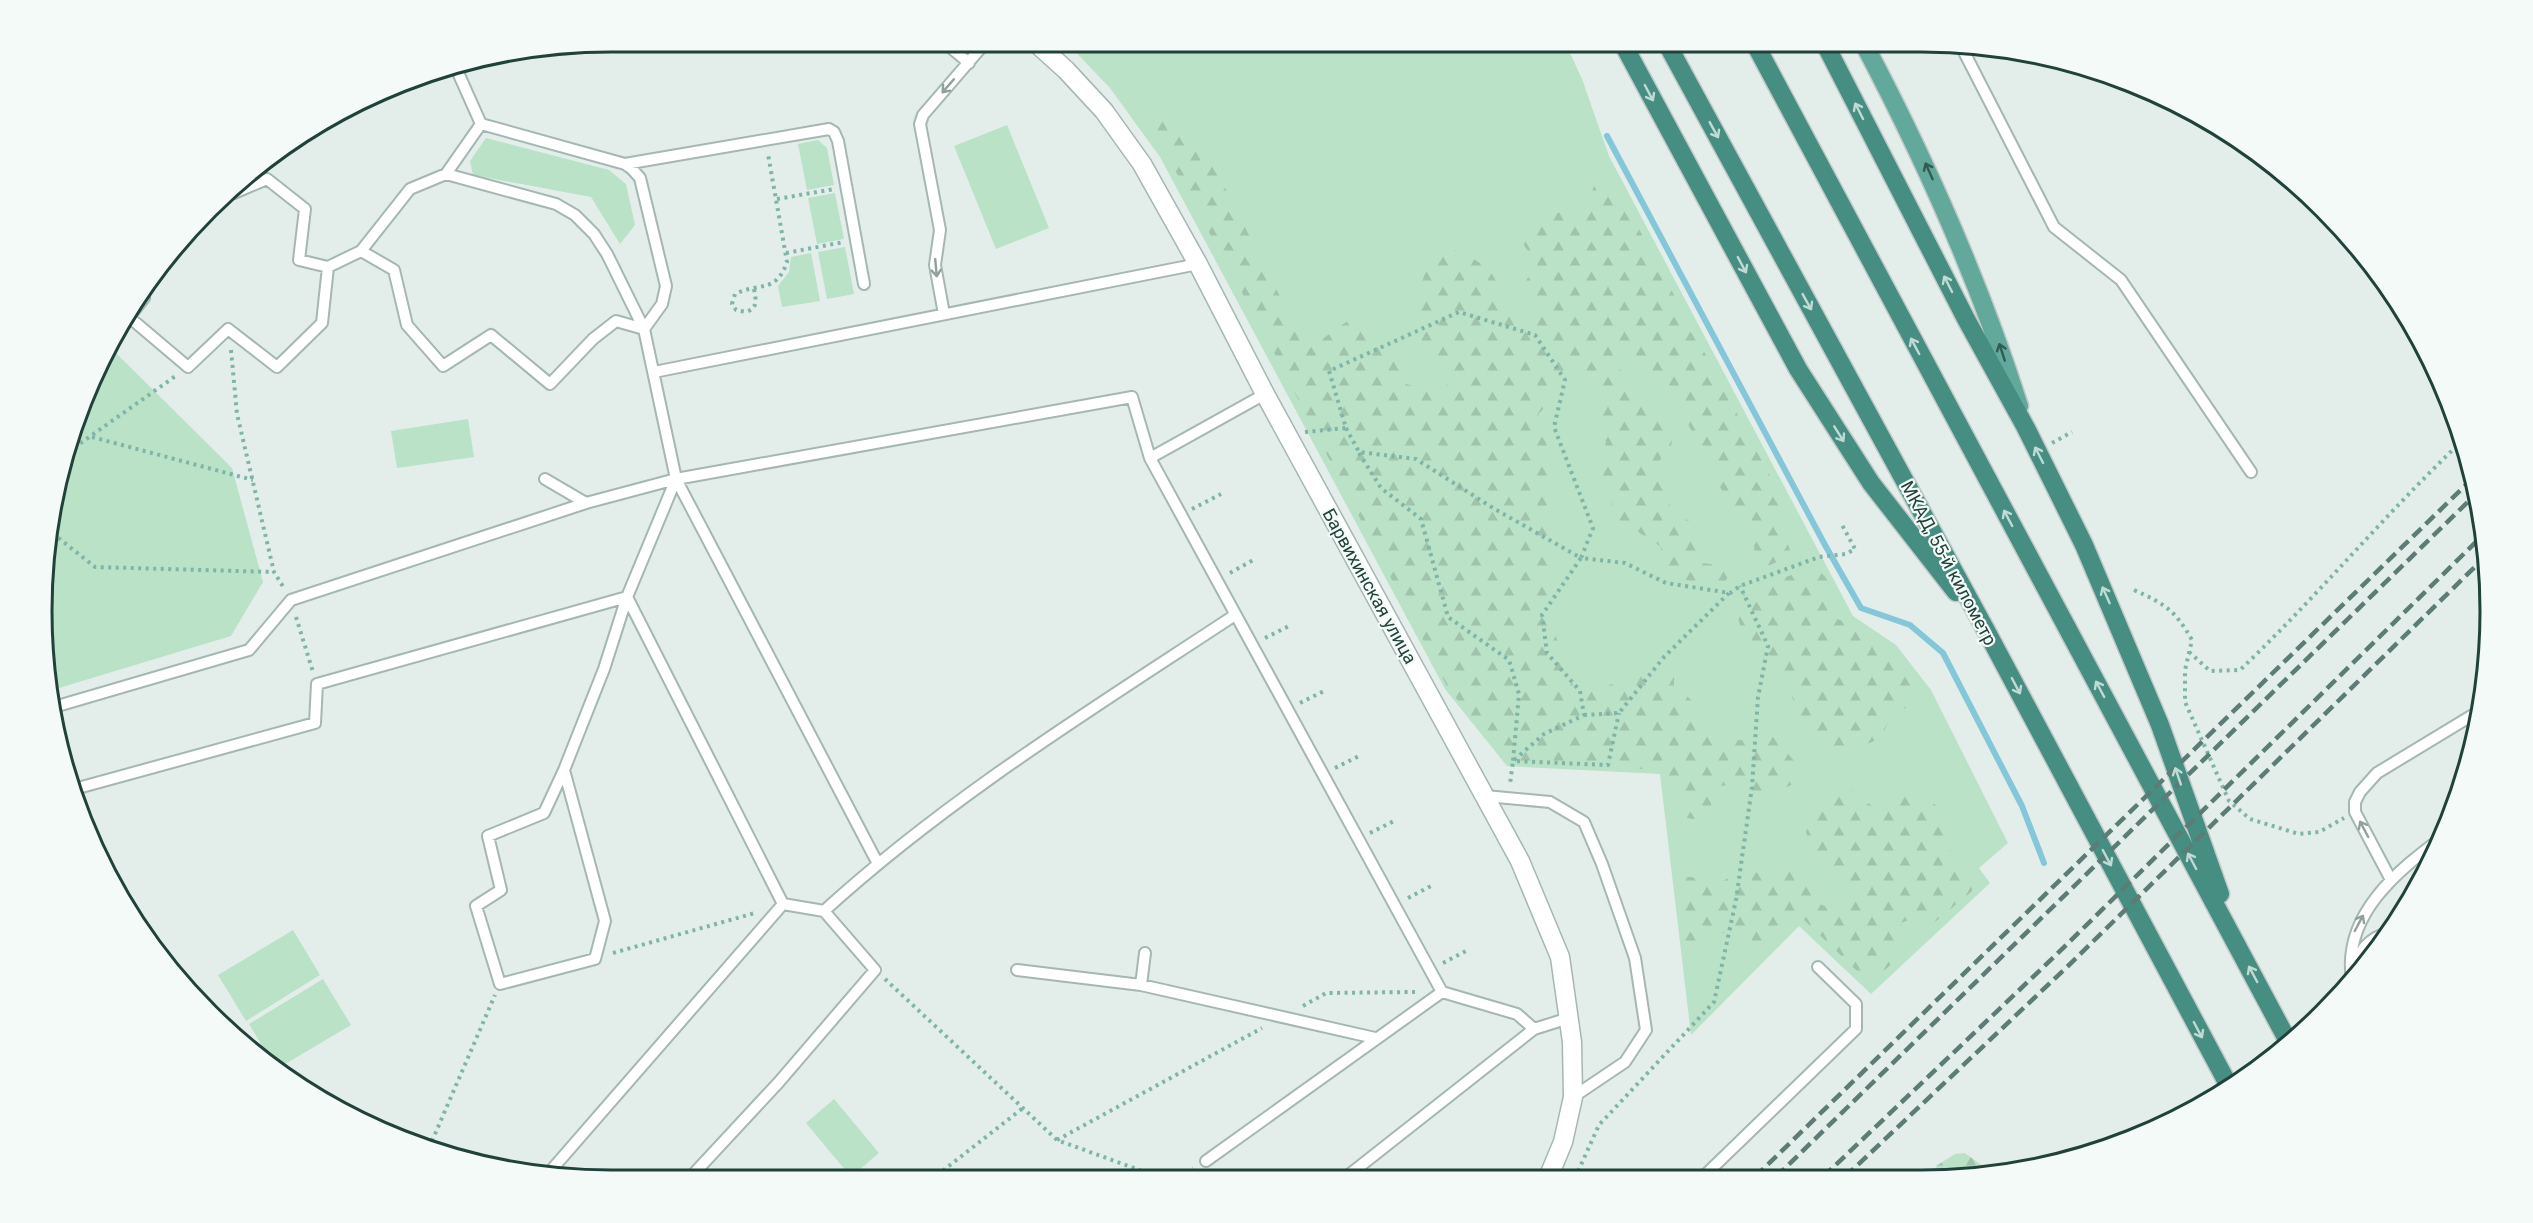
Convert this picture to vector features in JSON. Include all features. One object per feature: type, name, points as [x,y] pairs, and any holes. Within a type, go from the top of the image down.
[{"type":"highway","points":[[1627,52],[1798,369],[1871,483],[1988,634]]},
{"type":"highway","name":"МКАД, 55-й километр","points":[[1671,52],[1988,634],[2226,1080]]},
{"type":"highway","points":[[1759,52],[2286,1036]]},
{"type":"highway","points":[[1829,52],[1966,319],[2026,428],[2084,545],[2160,725],[2240,950]]},
{"type":"main road","points":[[1868,52],[1913,136],[1960,242],[2001,348],[2026,428]]},
{"type":"street","name":"Барвихинская улица","points":[[1046,52],[1104,111],[1142,164],[1520,861],[1560,957],[1569,1018],[1573,1097],[1563,1142],[1551,1170]]},
{"type":"street","points":[[2266,999],[2291,1031]]},
{"type":"lane","points":[[956,52],[969,63]]},
{"type":"lane","points":[[944,314],[935,265],[940,230],[920,124],[923,115],[978,52]]},
{"type":"lane","points":[[1965,55],[2054,227],[2121,280],[2251,472]]},
{"type":"lane","points":[[459,74],[481,124]]},
{"type":"lane","points":[[481,124],[625,164],[640,178],[666,286],[662,304],[644,329]]},
{"type":"lane","points":[[248,187],[267,179],[305,209],[299,260],[328,267],[361,251],[410,189],[446,174],[481,124]]},
{"type":"lane","points":[[625,164],[829,129],[836,136],[864,285]]},
{"type":"lane","points":[[446,174],[556,204],[575,215],[594,234],[607,254],[644,329],[676,479],[877,862]]},
{"type":"lane","points":[[361,251],[394,270],[407,325],[443,366],[491,335],[550,384],[593,339],[616,321],[644,329]]},
{"type":"lane","points":[[654,372],[1198,264]]},
{"type":"lane","points":[[134,321],[188,367],[228,329],[277,367],[321,323],[328,267]]},
{"type":"lane","points":[[1150,458],[1265,394]]},
{"type":"lane","points":[[61,706],[249,650],[291,600],[586,503],[676,479],[1132,397],[1150,458],[1442,992],[1517,1014],[1534,1029]]},
{"type":"lane","points":[[545,479],[586,503]]},
{"type":"lane","points":[[564,770],[605,921],[594,958],[500,984],[476,906],[501,890],[488,836],[544,813],[564,770],[604,669],[627,597],[676,479]]},
{"type":"lane","points":[[81,787],[315,723],[317,684],[627,597]]},
{"type":"lane","points":[[627,597],[783,904]]},
{"type":"lane","points":[[824,911],[877,862],[1005,766],[1235,615]]},
{"type":"lane","points":[[2391,880],[2355,812],[2355,802],[2360,792],[2377,773],[2471,716]]},
{"type":"lane","points":[[1485,796],[1550,802],[1584,822],[1602,864],[1635,958],[1646,1030],[1625,1062],[1573,1097]]},
{"type":"lane","points":[[2351,969],[2350,949],[2363,915],[2391,880],[2428,848]]},
{"type":"lane","points":[[697,1170],[779,1082],[875,970],[824,911],[783,904]]},
{"type":"lane","points":[[554,1167],[783,904]]},
{"type":"lane","points":[[2355,964],[2360,951],[2375,938]]},
{"type":"lane","points":[[1141,985],[1145,953]]},
{"type":"lane","points":[[1710,1170],[1856,1029],[1856,1004],[1818,967]]},
{"type":"lane","points":[[1017,970],[1141,985],[1374,1038]]},
{"type":"lane","points":[[1206,1161],[1374,1038],[1442,992]]},
{"type":"lane","points":[[1355,1170],[1534,1029],[1569,1018]]},
{"type":"path","points":[[754,289],[756,303],[753,309],[746,312],[736,310],[732,303],[733,296],[738,292],[769,286],[776,281],[784,271],[786,253],[765,139]]},
{"type":"path","points":[[777,199],[846,186]]},
{"type":"path","points":[[786,253],[856,240]]},
{"type":"path","points":[[1508,798],[1520,694],[1509,660],[1448,617],[1422,519],[1381,488],[1346,428],[1329,371],[1459,312],[1535,335],[1565,380],[1554,427],[1593,528],[1581,558],[1542,615],[1547,653],[1580,691],[1584,715]]},
{"type":"path","points":[[228,329],[237,414],[274,572],[291,600],[317,684]]},
{"type":"path","points":[[78,445],[188,367]]},
{"type":"path","points":[[1287,434],[1346,428]]},
{"type":"path","points":[[2052,443],[2072,432]]},
{"type":"path","points":[[92,436],[254,480]]},
{"type":"path","points":[[2189,652],[2210,671],[2240,670],[2278,634],[2423,478],[2455,447]]},
{"type":"path","points":[[1359,452],[1416,459],[1493,508],[1581,558],[1625,562],[1666,583],[1730,593]]},
{"type":"path","points":[[1180,515],[1221,494]]},
{"type":"path","points":[[1513,761],[1608,765],[1619,713],[1664,657],[1740,586],[1819,557],[1846,554],[1855,549],[1841,522]]},
{"type":"path","points":[[57,537],[95,567],[274,572]]},
{"type":"path","points":[[1216,580],[1255,559]]},
{"type":"path","points":[[1579,1170],[1599,1125],[1714,1002],[1736,900],[1752,787],[1758,697],[1768,646],[1740,586]]},
{"type":"path","points":[[2134,590],[2159,602],[2179,618],[2192,640],[2185,670],[2185,702],[2229,801],[2250,819],[2299,834],[2319,832],[2355,812]]},
{"type":"path","points":[[1252,645],[1291,625]]},
{"type":"path","points":[[1287,709],[1326,690]]},
{"type":"path","points":[[1513,761],[1544,734],[1584,715],[1619,713]]},
{"type":"path","points":[[1323,774],[1361,755]]},
{"type":"path","points":[[1358,839],[1396,820]]},
{"type":"path","points":[[1394,904],[1431,886]]},
{"type":"path","points":[[594,958],[783,904]]},
{"type":"path","points":[[1430,970],[1466,951]]},
{"type":"path","points":[[875,970],[1057,1140],[1139,1170]]},
{"type":"path","points":[[432,1141],[500,984]]},
{"type":"path","points":[[1057,1140],[1326,993],[1442,992]]},
{"type":"path","points":[[944,1170],[1023,1108]]},
{"type":"path","points":[[1190,1170],[1206,1161]]},
{"type":"green space","points":[[1076,52],[1570,52],[1582,79],[1609,156],[1853,616],[1896,645],[1931,690],[2008,843],[1979,868],[1990,883],[1871,994],[1799,926],[1691,1035],[1660,774],[1507,766],[1445,689],[1160,157],[1110,88]]},
{"type":"green space","points":[[1156,114],[1184,127],[1213,164],[1307,350],[1356,315],[1367,332],[1394,351],[1403,382],[1442,393],[1448,384],[1440,368],[1422,357],[1421,327],[1414,306],[1434,246],[1450,248],[1477,261],[1495,279],[1500,300],[1506,308],[1524,319],[1535,317],[1538,307],[1525,282],[1537,266],[1521,240],[1553,214],[1589,202],[1595,182],[1604,177],[1613,180],[1785,504],[1776,523],[1783,531],[1790,550],[1784,559],[1755,571],[1754,540],[1740,526],[1667,383],[1638,373],[1628,345],[1619,349],[1620,369],[1632,386],[1643,391],[1670,428],[1671,449],[1662,455],[1655,476],[1667,493],[1672,513],[1692,522],[1695,544],[1703,563],[1723,566],[1729,575],[1724,584],[1710,586],[1671,576],[1660,546],[1618,519],[1599,472],[1606,442],[1596,423],[1600,402],[1595,381],[1554,371],[1547,378],[1548,402],[1538,414],[1549,453],[1551,472],[1546,490],[1553,596],[1544,602],[1577,697],[1650,670],[1674,675],[1674,686],[1698,707],[1709,737],[1719,742],[1775,737],[1801,770],[1797,782],[1787,787],[1779,784],[1755,792],[1723,785],[1709,788],[1712,810],[1703,817],[1693,819],[1684,817],[1676,787],[1663,770],[1508,762],[1448,688],[1257,320],[1146,117]]},
{"type":"green space","points":[[1007,125],[1049,228],[996,249],[954,146]]},
{"type":"green space","points":[[486,138],[609,170],[626,184],[635,225],[620,244],[591,197],[473,175],[470,161]]},
{"type":"green space","points":[[818,140],[827,148],[834,185],[807,190],[798,144]]},
{"type":"green space","points":[[835,193],[844,239],[817,244],[808,198]]},
{"type":"green space","points":[[845,247],[854,294],[827,299],[818,252]]},
{"type":"green space","points":[[811,253],[820,301],[782,307],[778,286],[789,272],[791,257]]},
{"type":"green space","points":[[116,353],[232,468],[263,582],[231,636],[58,688],[52,612],[57,539],[63,502],[82,432]]},
{"type":"green space","points":[[468,419],[474,457],[397,468],[391,431]]},
{"type":"green space","points":[[1812,568],[1826,577],[1829,583],[1837,619],[1863,629],[1885,645],[1906,667],[1917,688],[1914,701],[1891,717],[1880,737],[1856,747],[1826,746],[1812,738],[1801,721],[1788,682],[1779,664],[1744,636],[1735,605],[1746,591]]},
{"type":"green space","points":[[1851,790],[1876,809],[1902,791],[1925,798],[1937,807],[1947,819],[1950,827],[1945,836],[1948,848],[1971,871],[1972,891],[1929,927],[1911,919],[1901,923],[1900,945],[1892,964],[1876,973],[1857,971],[1802,918],[1782,926],[1771,944],[1760,946],[1735,928],[1695,945],[1685,945],[1681,937],[1682,877],[1692,877],[1711,886],[1734,876],[1776,870],[1784,863],[1797,867],[1805,875],[1812,899],[1817,903],[1831,907],[1852,904],[1852,894],[1828,876],[1826,867],[1812,851],[1806,832],[1813,811],[1828,794]]},
{"type":"green space","points":[[293,930],[320,975],[246,1021],[218,975]]},
{"type":"green space","points":[[323,979],[351,1025],[284,1064],[265,1050],[249,1024]]},
{"type":"green space","points":[[834,1099],[879,1153],[859,1170],[845,1170],[806,1123]]},
{"type":"green space","points":[[1965,1153],[1984,1167],[1937,1170],[1936,1166],[1955,1154]]},
{"type":"waterway","points":[[1607,136],[1825,545],[1861,608],[1910,625],[1943,653],[2022,806],[2044,863]]},
{"type":"railway","points":[[1762,1170],[2466,485]]},
{"type":"railway","points":[[1783,1170],[2470,500]]},
{"type":"railway","points":[[1830,1170],[2056,955],[2476,542]]},
{"type":"railway","points":[[1852,1170],[2068,966],[2478,564]]}]
